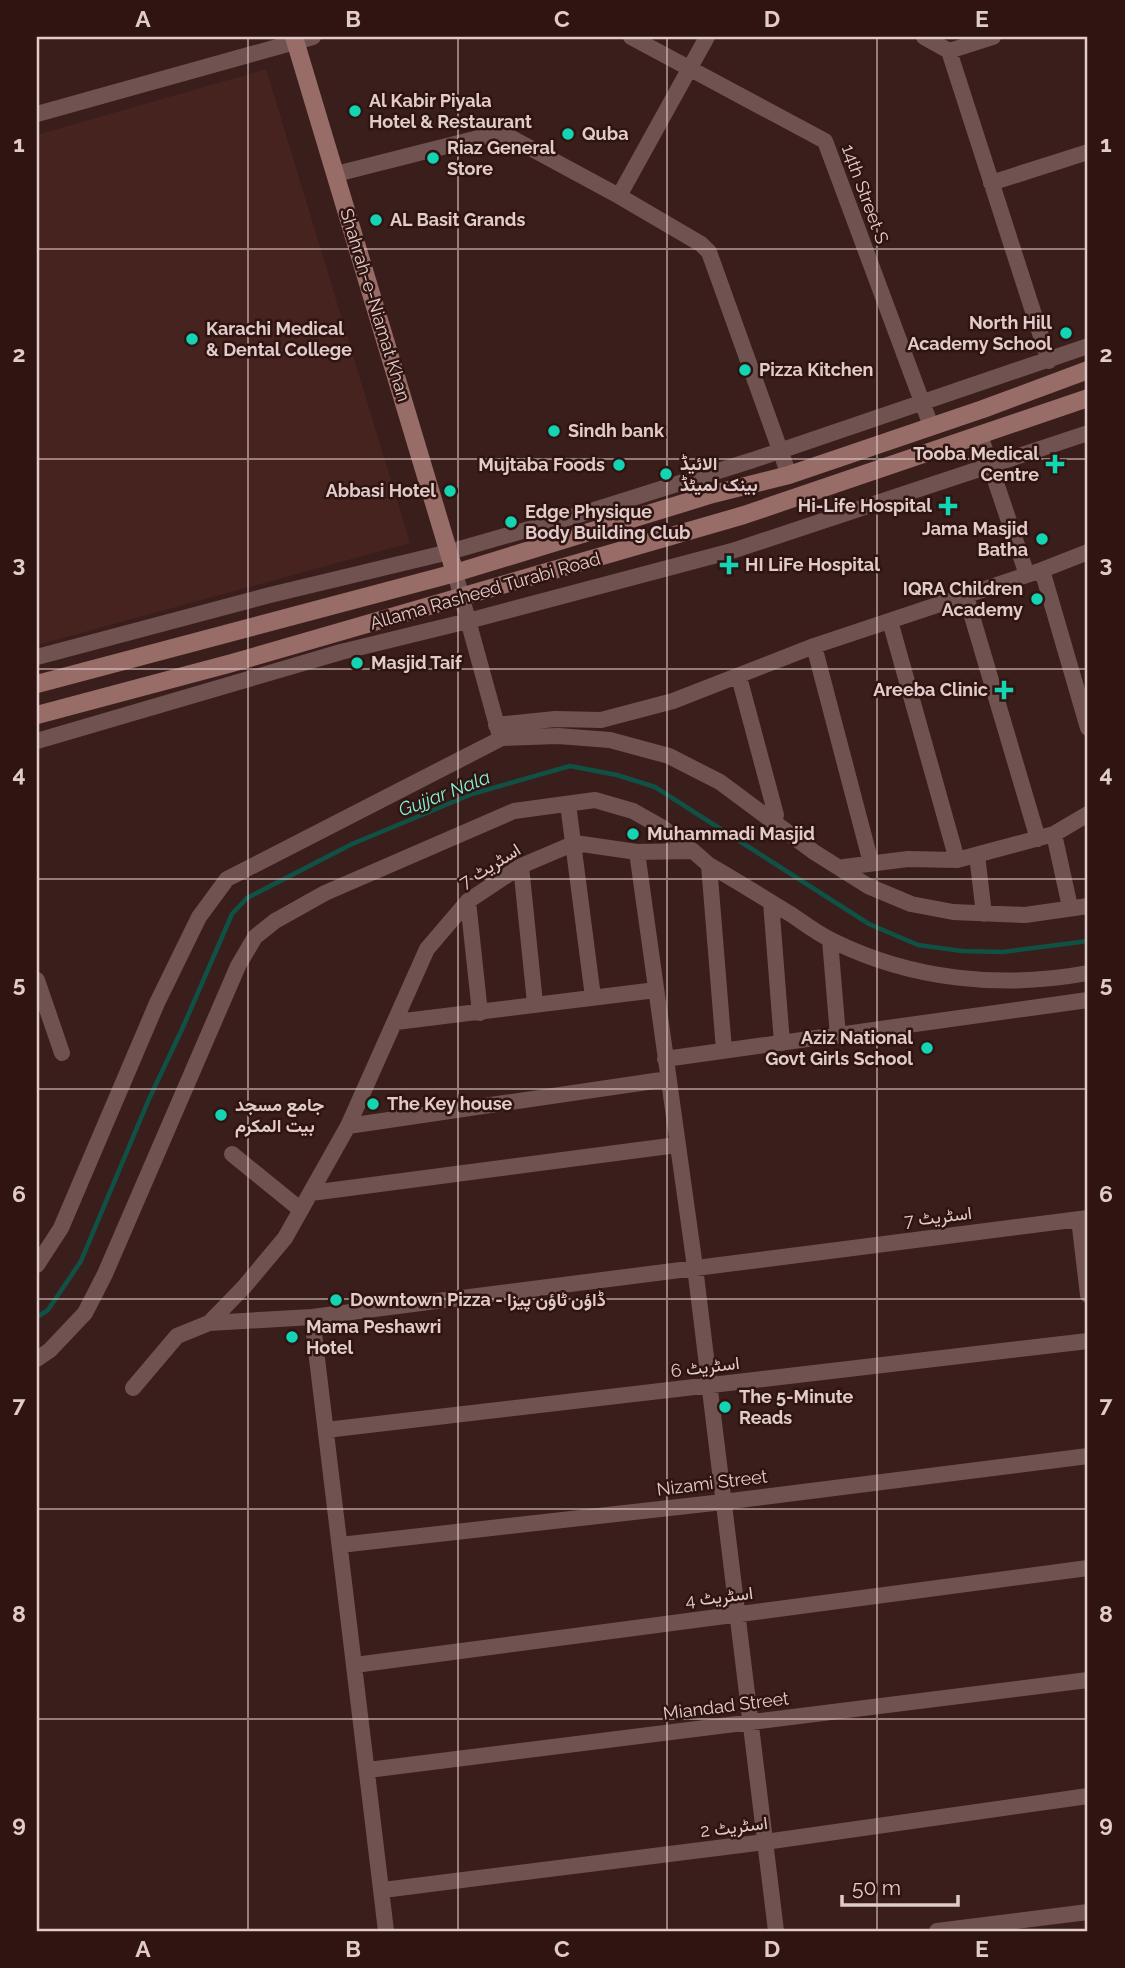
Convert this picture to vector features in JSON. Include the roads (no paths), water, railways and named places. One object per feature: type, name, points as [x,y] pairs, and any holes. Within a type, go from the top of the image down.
[{"type":"main road","name":"Shahrah-e-Niamat Khan","points":[[294,39],[455,573]]},
{"type":"main road","name":"Allama Rasheed Turabi Road","points":[[37,684],[455,573],[713,494],[789,475],[1088,370]]},
{"type":"main road","name":"Allama Rasheed Turabi Road","points":[[37,715],[232,663],[744,515],[1088,398]]},
{"type":"street","points":[[37,114],[294,39],[313,37]]},
{"type":"street","name":"14th Street S","points":[[631,37],[825,141],[931,426]]},
{"type":"street","points":[[620,196],[707,37]]},
{"type":"street","points":[[924,37],[949,51],[1049,361]]},
{"type":"street","points":[[949,51],[993,37]]},
{"type":"street","points":[[336,174],[498,133],[620,196],[701,244],[709,252],[789,475]]},
{"type":"street","points":[[991,183],[1088,152]]},
{"type":"street","points":[[37,657],[270,595],[449,552],[585,513],[780,451],[1088,346]]},
{"type":"street","points":[[37,741],[341,652],[732,551],[1088,433]]},
{"type":"street","points":[[980,435],[990,466],[1035,572],[1088,727]]},
{"type":"street","points":[[37,1265],[61,1228],[157,1003],[199,916],[227,879],[499,732],[555,719],[601,720],[673,701],[814,646],[1088,552]]},
{"type":"street","points":[[455,573],[499,732]]},
{"type":"street","points":[[966,596],[1070,907]]},
{"type":"street","points":[[890,621],[957,860]]},
{"type":"street","points":[[814,646],[871,863]]},
{"type":"street","points":[[739,677],[776,816],[772,820]]},
{"type":"street","points":[[555,719],[558,736]]},
{"type":"street","points":[[499,732],[610,740],[669,756],[720,782],[868,886],[911,904],[953,912],[1025,915],[1088,906]]},
{"type":"street","points":[[37,1359],[50,1350],[85,1313],[105,1274],[239,966],[255,937],[275,921],[325,893],[513,811],[595,800],[633,811],[663,828],[709,865],[830,940],[870,958],[924,974],[977,981],[1057,978],[1088,973]]},
{"type":"street","points":[[568,804],[593,997]]},
{"type":"street","points":[[842,870],[845,867],[908,859],[957,860],[1046,837],[1088,814]]},
{"type":"street","points":[[575,843],[637,852],[693,851]]},
{"type":"street","name":"اسٹریٹ 7","points":[[209,1323],[285,1238],[348,1126],[427,948],[468,901],[521,866],[575,843]]},
{"type":"street","points":[[637,852],[695,1267],[776,1931]]},
{"type":"street","points":[[977,855],[984,914]]},
{"type":"street","points":[[709,865],[724,1050]]},
{"type":"street","points":[[521,866],[535,1003]]},
{"type":"street","points":[[468,901],[480,1013]]},
{"type":"street","points":[[771,902],[782,1043]]},
{"type":"street","points":[[830,940],[838,1036]]},
{"type":"street","points":[[37,980],[62,1052]]},
{"type":"street","points":[[396,1022],[656,990]]},
{"type":"street","points":[[665,1059],[1088,1000]]},
{"type":"street","points":[[348,1126],[668,1079]]},
{"type":"street","points":[[311,1193],[677,1145]]},
{"type":"street","points":[[232,1153],[301,1210]]},
{"type":"street","points":[[1084,1218],[1088,1295]]},
{"type":"street","name":"اسٹریٹ 7","points":[[133,1388],[177,1336],[209,1323],[312,1317],[1084,1218]]},
{"type":"street","points":[[312,1317],[387,1931]]},
{"type":"street","name":"اسٹریٹ 6","points":[[326,1430],[1088,1342]]},
{"type":"street","name":"Nizami Street","points":[[340,1545],[723,1502],[1088,1456]]},
{"type":"street","name":"اسٹریٹ 4","points":[[355,1665],[1088,1569]]},
{"type":"street","name":"Miandad Street","points":[[368,1770],[1088,1681]]},
{"type":"street","name":"اسٹریٹ 2","points":[[383,1890],[765,1842],[1088,1796]]},
{"type":"street","points":[[937,1931],[1045,1924],[1088,1912]]},
{"type":"waterway","name":"Gujjar Nala","points":[[37,1317],[48,1310],[81,1261],[149,1099],[232,914],[247,898],[352,844],[472,794],[570,766],[617,775],[655,787],[869,924],[918,945],[962,951],[1003,952],[1088,941]]},
{"type":"place","name":"Al Kabir Piyala Hotel & Restaurant","points":[[355,111]]},
{"type":"place","name":"Quba","points":[[568,134]]},
{"type":"place","name":"Riaz General Store","points":[[433,158]]},
{"type":"place","name":"AL Basit Grands","points":[[376,220]]},
{"type":"place","name":"North Hill Academy School","points":[[1066,333]]},
{"type":"place","name":"Karachi Medical & Dental College","points":[[192,339]]},
{"type":"place","name":"Pizza Kitchen","points":[[745,370]]},
{"type":"place","name":"Sindh bank","points":[[554,431]]},
{"type":"place","name":"Tooba Medical Centre","points":[[1055,464]]},
{"type":"place","name":"Mujtaba Foods","points":[[619,465]]},
{"type":"place","name":"الائیڈ بینک لمیٹڈ","points":[[666,474]]},
{"type":"place","name":"Abbasi Hotel","points":[[450,491]]},
{"type":"place","name":"Hi-Life Hospital","points":[[948,506]]},
{"type":"place","name":"Edge Physique Body Building Club","points":[[511,522]]},
{"type":"place","name":"Jama Masjid Batha","points":[[1042,539]]},
{"type":"place","name":"HI LiFe Hospital","points":[[729,565]]},
{"type":"place","name":"IQRA Children Academy","points":[[1037,599]]},
{"type":"place","name":"Masjid Taif","points":[[357,663]]},
{"type":"place","name":"Areeba Clinic","points":[[1004,690]]},
{"type":"place","name":"Muhammadi Masjid","points":[[633,834]]},
{"type":"place","name":"Aziz National Govt Girls School","points":[[927,1048]]},
{"type":"place","name":"The Key house","points":[[373,1104]]},
{"type":"place","name":"جامع مسجد بیت المکرم","points":[[221,1115]]},
{"type":"place","name":"Downtown Pizza - ڈاؤن ٹاؤن پیزا","points":[[336,1300]]},
{"type":"place","name":"Mama Peshawri Hotel","points":[[292,1337]]},
{"type":"place","name":"The 5-Minute Reads","points":[[725,1407]]}]
